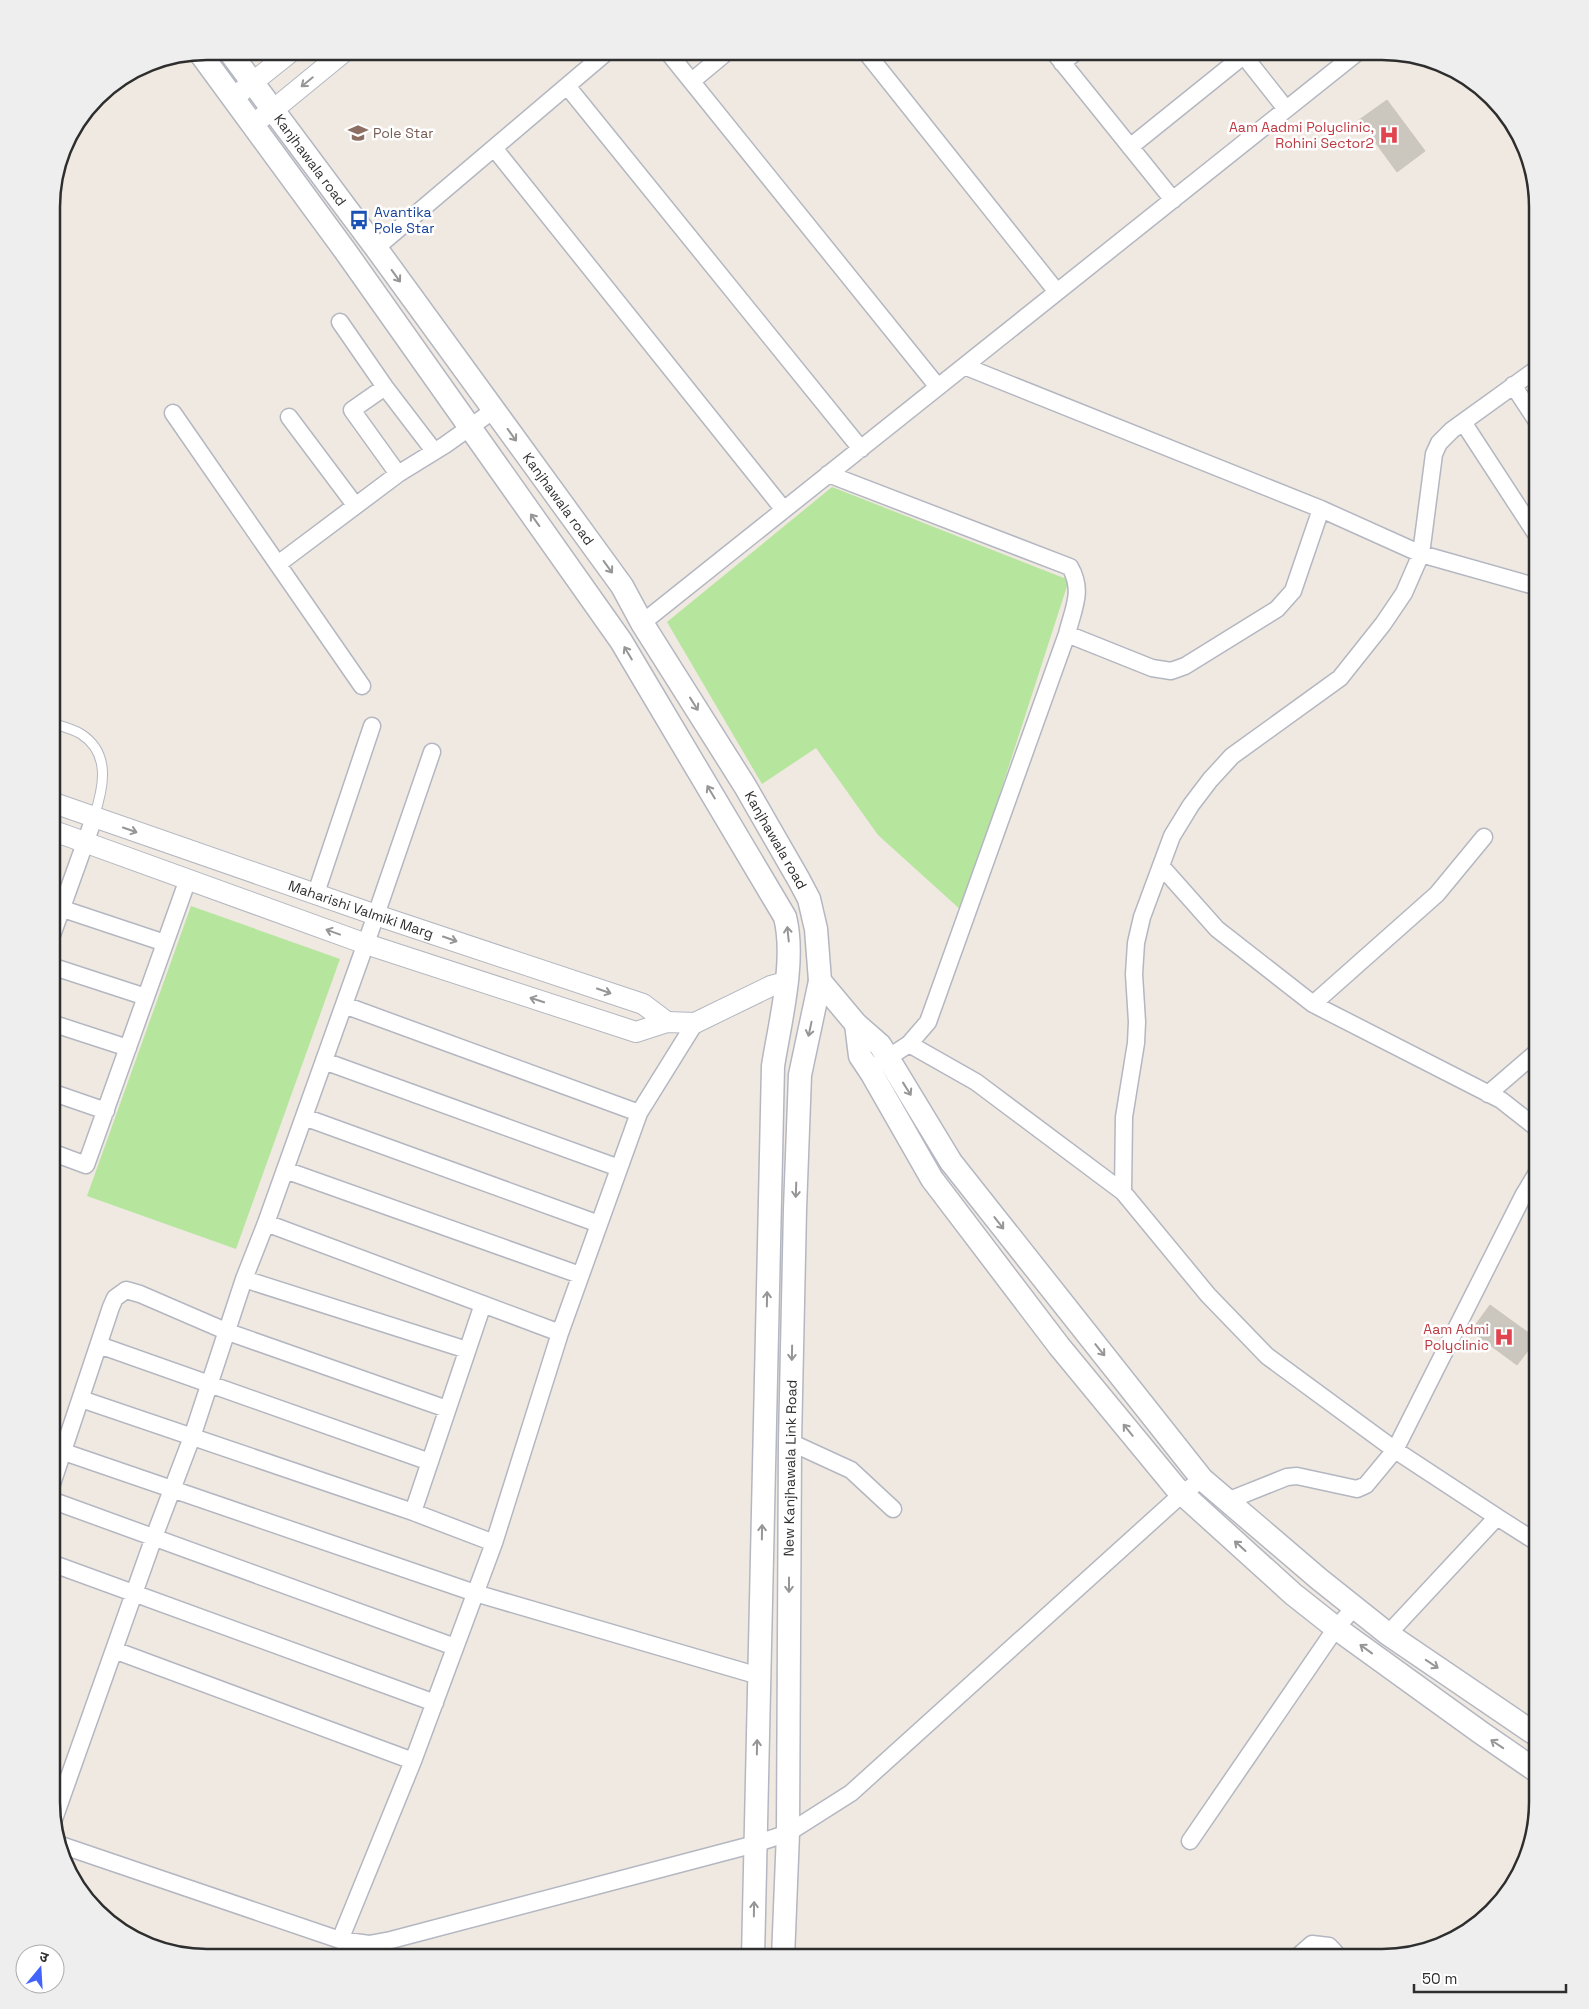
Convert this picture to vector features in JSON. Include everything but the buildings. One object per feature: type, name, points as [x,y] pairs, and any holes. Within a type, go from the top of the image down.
[{"type":"main road","name":"Kanjhawala road","points":[[205,60],[346,252],[621,641],[782,910],[790,934],[786,982]]},
{"type":"main road","name":"Kanjhawala road","points":[[236,60],[376,248],[622,586],[642,623],[746,786],[809,899],[816,928],[820,981]]},
{"type":"main road","points":[[786,982],[820,981],[856,1024],[860,1056],[878,1064],[951,1162],[1202,1478],[1226,1501],[1354,1608],[1388,1634],[1529,1730]]},
{"type":"main road","name":"New Kanjhawala Link Road","points":[[783,1949],[788,1833],[790,1442],[800,1075],[820,981]]},
{"type":"main road","name":"New Kanjhawala Link Road","points":[[753,1949],[773,1066],[786,982]]},
{"type":"main road","points":[[878,1064],[932,1178],[1059,1346],[1182,1494],[1336,1628],[1529,1766]]},
{"type":"main road","points":[[1302,1600],[1319,1579]]},
{"type":"street","points":[[232,98],[253,84],[281,60]]},
{"type":"street","points":[[252,124],[334,60]]},
{"type":"street","points":[[376,248],[597,60]]},
{"type":"street","points":[[674,60],[938,387]]},
{"type":"street","points":[[692,82],[718,60]]},
{"type":"street","points":[[872,60],[1057,292]]},
{"type":"street","points":[[1060,60],[1173,200]]},
{"type":"street","points":[[1130,147],[1236,60]]},
{"type":"street","points":[[1249,60],[1286,109]]},
{"type":"street","points":[[642,623],[1348,60]]},
{"type":"street","points":[[567,86],[861,449]]},
{"type":"street","points":[[494,148],[784,510]]},
{"type":"street","points":[[340,322],[385,387],[434,452]]},
{"type":"street","points":[[964,366],[1322,509],[1421,554],[1529,584]]},
{"type":"street","points":[[1123,1192],[1124,1117],[1136,1036],[1134,974],[1136,943],[1142,917],[1172,836],[1191,805],[1232,756],[1340,678],[1383,624],[1404,593],[1421,554],[1434,454],[1439,443],[1452,430],[1529,374]]},
{"type":"street","points":[[1513,386],[1529,410]]},
{"type":"street","points":[[385,387],[352,410],[398,474]]},
{"type":"street","points":[[278,564],[398,474],[434,452],[494,410]]},
{"type":"street","points":[[173,413],[362,686]]},
{"type":"street","points":[[289,417],[355,505]]},
{"type":"street","points":[[1463,422],[1529,523]]},
{"type":"street","points":[[828,474],[1070,567],[1076,578],[1078,591],[1067,634],[928,1022],[909,1044],[878,1064]]},
{"type":"street","points":[[1067,634],[1152,668],[1171,670],[1185,666],[1277,608],[1286,600],[1293,591],[1322,509]]},
{"type":"street","points":[[316,894],[372,726]]},
{"type":"street","points":[[60,1802],[154,1537],[192,1437],[244,1280],[366,944],[432,752]]},
{"type":"street","name":"Maharishi Valmiki Marg","points":[[60,805],[376,915],[643,1004],[667,1022]]},
{"type":"street","points":[[60,900],[85,844],[94,818]]},
{"type":"street","points":[[60,833],[366,944],[636,1032],[667,1022],[695,1023],[771,986],[786,982]]},
{"type":"street","points":[[1313,1004],[1437,894],[1484,837]]},
{"type":"street","points":[[1161,866],[1217,929],[1313,1004],[1500,1100],[1529,1122]]},
{"type":"street","points":[[255,903],[264,876]]},
{"type":"street","points":[[60,1155],[86,1165],[188,879]]},
{"type":"street","points":[[60,908],[166,943]]},
{"type":"street","points":[[60,969],[146,997]]},
{"type":"street","points":[[344,1005],[639,1113]]},
{"type":"street","points":[[340,1940],[413,1761],[494,1543],[560,1333],[639,1113],[695,1023]]},
{"type":"street","points":[[60,1026],[128,1048]]},
{"type":"street","points":[[909,1044],[976,1082],[1123,1192],[1208,1295],[1267,1356],[1395,1450],[1529,1537]]},
{"type":"street","points":[[1488,1094],[1529,1059]]},
{"type":"street","points":[[324,1061],[619,1168]]},
{"type":"street","points":[[60,1095],[106,1111]]},
{"type":"street","points":[[304,1117],[599,1224]]},
{"type":"street","points":[[285,1170],[580,1275]]},
{"type":"street","points":[[1226,1501],[1287,1477],[1297,1476],[1336,1486],[1357,1489],[1366,1484],[1395,1450],[1529,1186]]},
{"type":"street","points":[[266,1223],[560,1333]]},
{"type":"street","points":[[244,1280],[467,1350]]},
{"type":"street","points":[[60,1463],[115,1298],[126,1290],[140,1294],[228,1332],[448,1409]]},
{"type":"street","points":[[413,1512],[483,1304]]},
{"type":"street","points":[[99,1344],[430,1462]]},
{"type":"street","points":[[81,1399],[413,1512],[494,1543]]},
{"type":"street","points":[[790,1442],[851,1470],[893,1509]]},
{"type":"street","points":[[64,1452],[475,1593],[759,1676]]},
{"type":"street","points":[[68,1847],[340,1940],[369,1944],[391,1940],[755,1844],[788,1833],[851,1794],[1202,1478]]},
{"type":"street","points":[[60,1503],[455,1647]]},
{"type":"street","points":[[1388,1634],[1497,1517]]},
{"type":"street","points":[[60,1566],[435,1703]]},
{"type":"street","points":[[1190,1841],[1336,1628],[1354,1608]]},
{"type":"street","points":[[114,1650],[413,1761]]},
{"type":"street","points":[[1306,1949],[1312,1944],[1329,1946],[1332,1949]]},
{"type":"lane","points":[[60,726],[81,734],[95,748],[103,765],[103,784],[94,818]]},
{"type":"green space","points":[[832,487],[1069,580],[962,911],[878,835],[816,748],[762,784],[667,622]]},
{"type":"green space","points":[[191,906],[340,959],[236,1249],[87,1196]]},
{"type":"place","name":"Pole Star","points":[[358,133]]},
{"type":"place","name":"Aam Aadmi Polyclinic, Rohini Sector2","points":[[1389,135]]},
{"type":"place","name":"Avantika Pole Star","points":[[359,220]]},
{"type":"place","name":"Aam Admi Polyclinic","points":[[1504,1337]]}]
